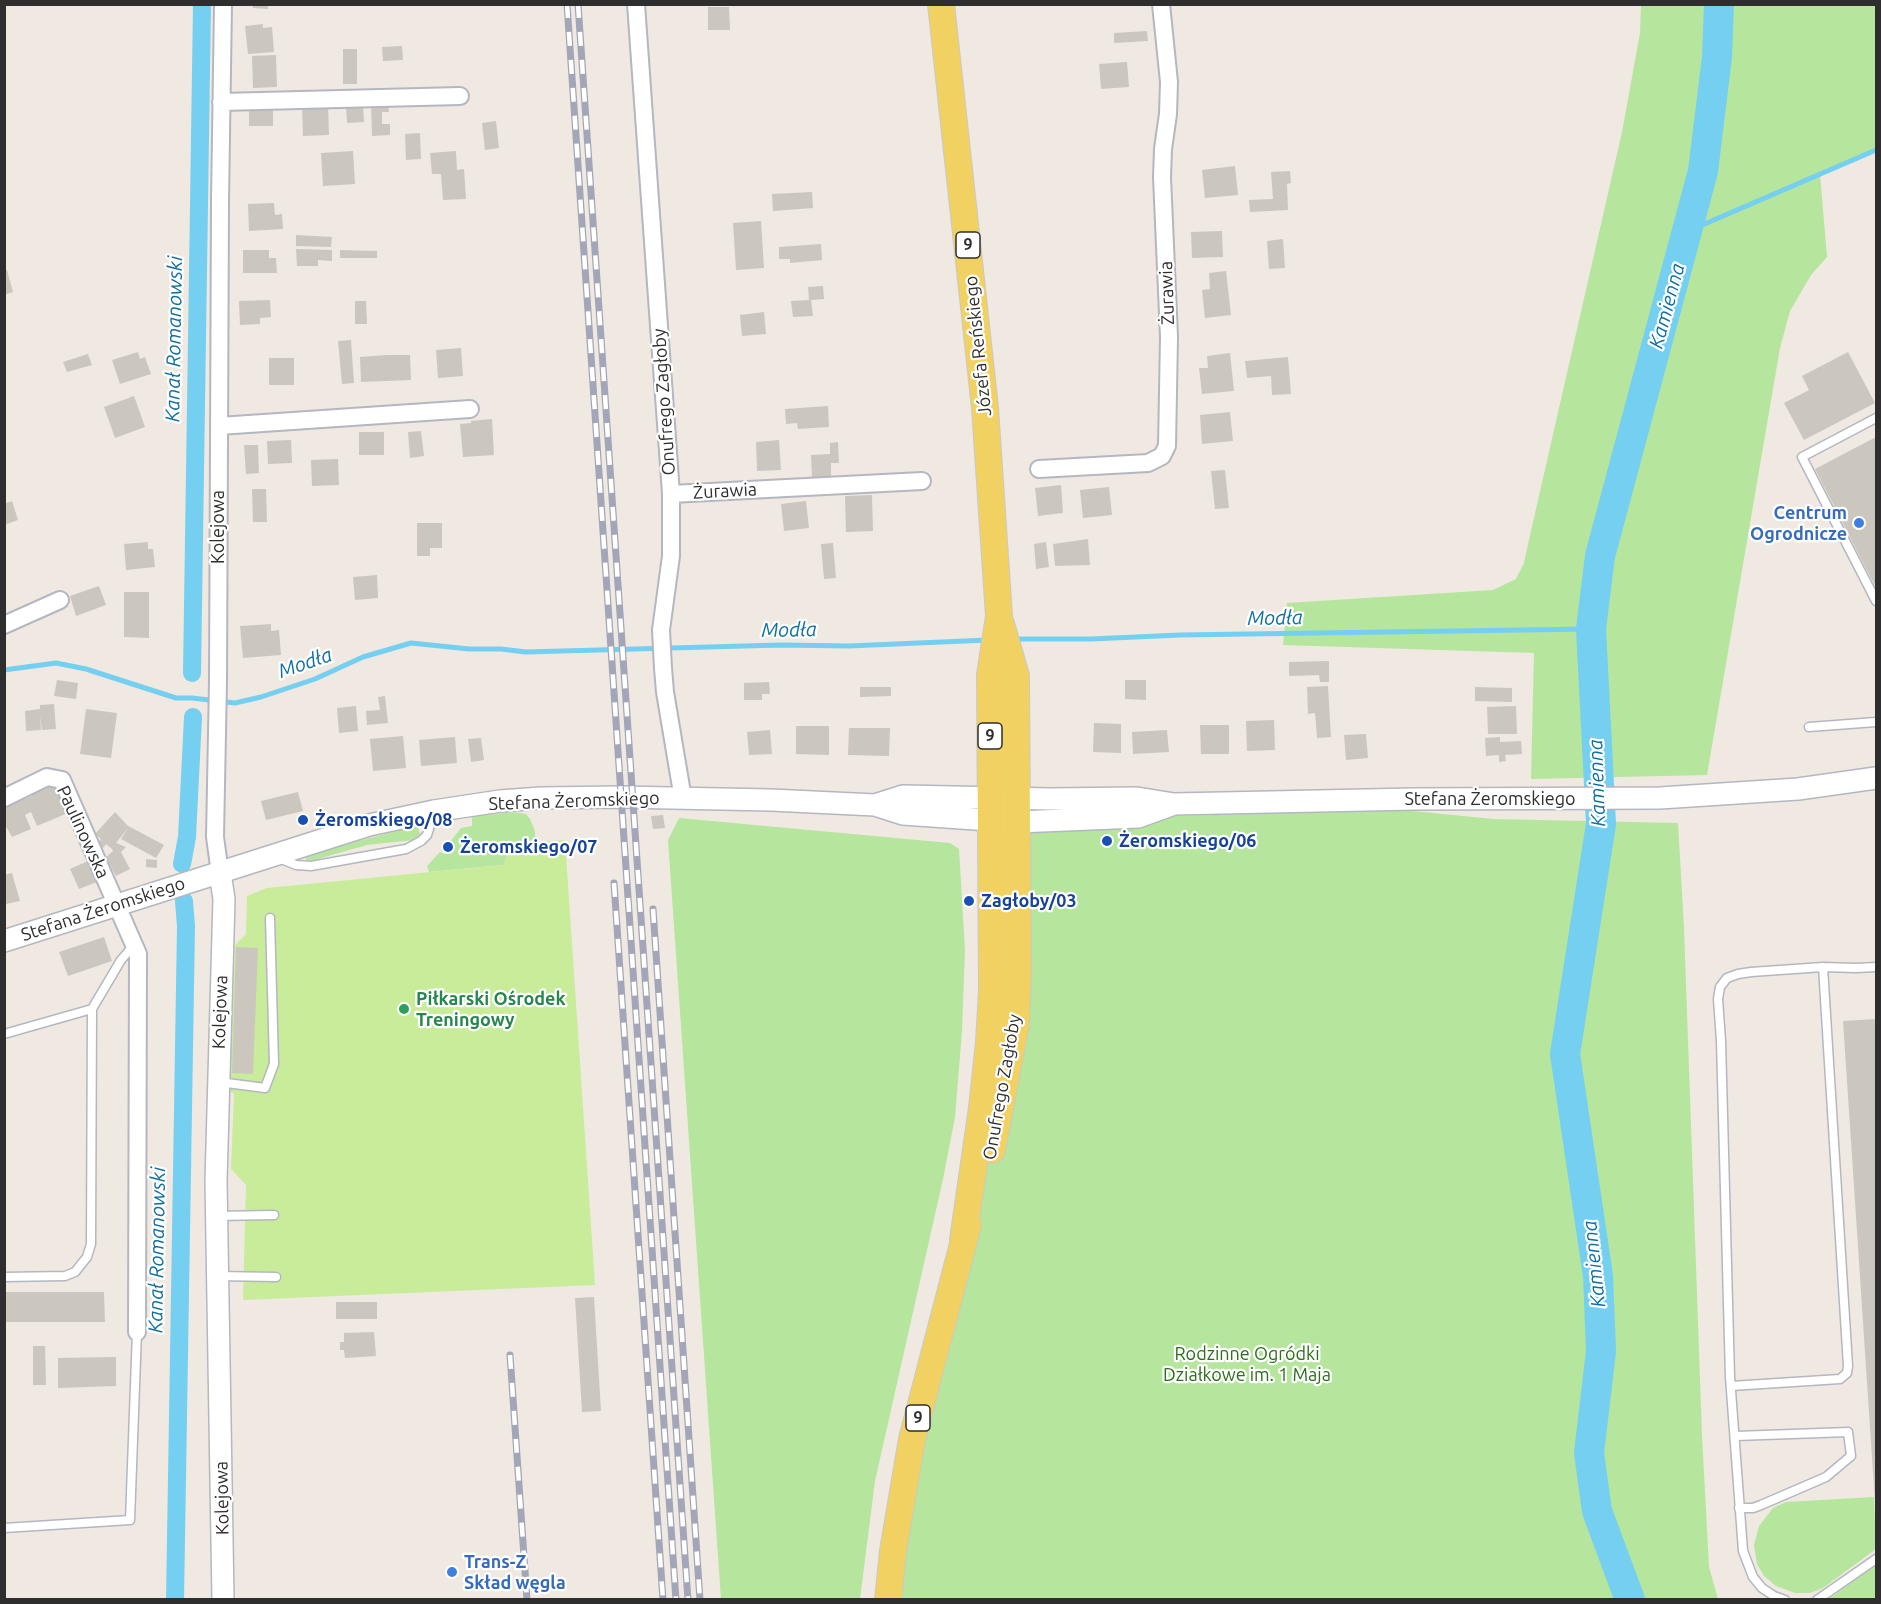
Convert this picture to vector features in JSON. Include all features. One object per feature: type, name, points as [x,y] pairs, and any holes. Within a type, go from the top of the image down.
[{"type":"main road","name":"Józefa Reńskiego","points":[[941,4],[985,408],[999,616],[1016,676],[1018,810]]},
{"type":"main road","name":"Józefa Reńskiego","points":[[991,809],[990,675],[999,616]]},
{"type":"main road","name":"Onufrego Zagłoby","points":[[963,1240],[989,1042],[992,991],[991,809]]},
{"type":"main road","name":"Onufrego Zagłoby","points":[[888,1599],[893,1551],[912,1439],[963,1240],[997,1130],[1016,1024],[1018,810]]},
{"type":"street","name":"Kolejowa","points":[[223,4],[215,837],[224,899],[216,1216],[223,1599]]},
{"type":"street","name":"Onufrego Zagłoby","points":[[636,4],[671,494],[671,555],[661,630],[663,668],[683,799]]},
{"type":"street","name":"Żurawia","points":[[1039,469],[1148,463],[1162,456],[1167,446],[1169,337],[1162,177],[1169,82],[1161,4]]},
{"type":"street","points":[[221,102],[460,96]]},
{"type":"street","points":[[219,426],[470,409]]},
{"type":"street","name":"Żurawia","points":[[671,494],[922,481]]},
{"type":"street","points":[[4,625],[60,600]]},
{"type":"street","name":"Paulinowska","points":[[4,798],[47,777],[62,780],[117,905]]},
{"type":"street","name":"Stefana Żeromskiego","points":[[4,941],[369,825],[434,811],[500,801],[541,798],[683,799],[875,805],[903,796],[991,809],[1138,817],[1174,804],[1402,799],[1660,798],[1798,789],[1876,778]]},
{"type":"street","points":[[117,905],[138,954],[137,1332]]},
{"type":"lane","points":[[1876,418],[1802,457],[1876,601]]},
{"type":"lane","points":[[1809,727],[1876,722]]},
{"type":"lane","points":[[273,855],[296,865],[311,866],[406,849],[427,835],[434,811]]},
{"type":"lane","points":[[218,1082],[265,1088],[274,1064],[270,918]]},
{"type":"lane","points":[[4,1277],[64,1276],[75,1272],[87,1257],[91,1244],[92,1009],[121,960],[134,944]]},
{"type":"lane","points":[[1785,1599],[1774,1596],[1762,1588],[1753,1577],[1743,1551],[1731,1386],[1719,987],[1727,978],[1738,974],[1823,967],[1876,967]]},
{"type":"lane","points":[[1731,1386],[1840,1379],[1847,1373],[1823,967]]},
{"type":"lane","points":[[4,1035],[92,1009]]},
{"type":"lane","points":[[216,1216],[274,1215]]},
{"type":"lane","points":[[217,1276],[276,1277]]},
{"type":"lane","points":[[4,1528],[129,1520],[137,1332]]},
{"type":"lane","points":[[1736,1436],[1848,1432],[1851,1456],[1826,1476],[1753,1508],[1739,1508]]},
{"type":"lane","points":[[1817,1599],[1876,1559]]},
{"type":"green space","points":[[1641,5],[1876,5],[1876,150],[1820,174],[1827,257],[1811,275],[1790,311],[1780,348],[1707,775],[1531,779],[1534,653],[1283,645],[1287,603],[1493,590],[1516,579],[1524,563],[1622,132],[1640,33]]},
{"type":"green space","name":"Rodzinne Ogródki Działkowe im. 1 Maja","points":[[1403,810],[1493,819],[1678,823],[1684,928],[1702,1435],[1709,1567],[1718,1599],[888,1600],[912,1439],[997,1130],[1018,822]]},
{"type":"green space","points":[[514,812],[526,814],[530,819],[535,831],[535,841],[513,843],[503,865],[429,872],[427,866],[440,852],[445,854],[454,844],[451,841],[461,828],[472,826],[472,816]]},
{"type":"green space","points":[[679,818],[950,843],[959,849],[965,950],[962,1031],[955,1117],[875,1481],[860,1599],[721,1599],[668,840]]},
{"type":"green space","points":[[415,826],[420,834],[414,840],[367,845],[308,861],[305,858],[336,847]]},
{"type":"green space","name":"Piłkarski Ośrodek Treningowy","points":[[565,840],[595,1285],[243,1300],[246,1185],[231,1169],[234,1094],[230,1091],[230,1072],[235,945],[246,934],[247,896],[267,888],[503,865],[513,843]]},
{"type":"green space","points":[[1874,1497],[1876,1549],[1823,1588],[1810,1593],[1795,1593],[1776,1586],[1764,1576],[1757,1564],[1754,1545],[1759,1526],[1773,1508],[1786,1502]]},
{"type":"green space","points":[[1876,1565],[1876,1599],[1829,1599],[1874,1566]]},
{"type":"building","points":[[253,4],[268,4],[268,9],[253,8]]},
{"type":"building","points":[[708,7],[729,7],[730,30],[708,30]]},
{"type":"building","points":[[263,24],[263,28],[272,27],[274,52],[248,54],[245,26]]},
{"type":"building","points":[[1147,31],[1148,41],[1114,43],[1114,33]]},
{"type":"building","points":[[402,46],[403,60],[383,61],[382,47]]},
{"type":"building","points":[[343,49],[357,49],[357,84],[343,84]]},
{"type":"building","points":[[276,55],[277,87],[253,88],[252,56]]},
{"type":"building","points":[[1127,62],[1129,87],[1101,89],[1099,64]]},
{"type":"building","points":[[388,103],[389,112],[382,112],[382,124],[390,124],[390,135],[372,136],[371,104]]},
{"type":"building","points":[[328,104],[329,135],[303,136],[302,105]]},
{"type":"building","points":[[363,104],[364,122],[347,123],[346,105]]},
{"type":"building","points":[[249,107],[273,107],[273,126],[249,126]]},
{"type":"building","points":[[496,121],[499,148],[485,150],[482,123]]},
{"type":"building","points":[[420,133],[421,159],[406,160],[405,134]]},
{"type":"building","points":[[353,151],[355,184],[323,186],[321,153]]},
{"type":"building","points":[[456,151],[457,170],[464,169],[466,199],[443,200],[441,174],[432,174],[430,153]]},
{"type":"building","points":[[1235,166],[1238,195],[1205,198],[1202,170]]},
{"type":"building","points":[[1290,171],[1291,183],[1287,184],[1288,210],[1250,212],[1249,200],[1273,199],[1271,172]]},
{"type":"building","points":[[812,192],[813,208],[773,211],[772,194]]},
{"type":"building","points":[[274,203],[275,215],[282,214],[283,229],[249,231],[248,204]]},
{"type":"building","points":[[761,221],[764,268],[736,270],[733,223]]},
{"type":"building","points":[[1222,231],[1223,257],[1192,258],[1191,232]]},
{"type":"building","points":[[296,235],[332,237],[331,247],[296,246]]},
{"type":"building","points":[[1283,239],[1285,268],[1269,269],[1267,241]]},
{"type":"building","points":[[821,244],[822,260],[790,263],[790,259],[779,259],[779,247]]},
{"type":"building","points":[[296,249],[332,250],[332,261],[318,260],[318,266],[297,266]]},
{"type":"building","points":[[243,250],[269,250],[269,258],[276,258],[277,273],[243,273]]},
{"type":"building","points":[[340,250],[377,251],[377,258],[340,258]]},
{"type":"building","points":[[7,270],[13,292],[4,295],[4,271]]},
{"type":"building","points":[[1226,271],[1231,315],[1205,318],[1202,290],[1210,289],[1209,273]]},
{"type":"building","points":[[823,286],[824,299],[811,300],[813,316],[793,317],[791,301],[809,300],[808,287]]},
{"type":"building","points":[[270,300],[271,317],[260,318],[260,324],[240,325],[239,301]]},
{"type":"building","points":[[355,301],[366,301],[367,324],[355,324]]},
{"type":"building","points":[[764,312],[766,334],[742,336],[740,315]]},
{"type":"building","points":[[351,340],[354,383],[342,384],[338,341]]},
{"type":"building","points":[[461,348],[463,376],[438,378],[436,350]]},
{"type":"building","points":[[138,352],[140,359],[145,357],[151,374],[120,384],[112,360]]},
{"type":"building","points":[[1848,352],[1875,403],[1804,440],[1784,403],[1809,390],[1802,376]]},
{"type":"building","points":[[1230,353],[1234,391],[1202,394],[1199,368],[1208,368],[1207,356]]},
{"type":"building","points":[[88,354],[92,365],[67,372],[63,362]]},
{"type":"building","points":[[410,355],[411,380],[361,382],[360,357]]},
{"type":"building","points":[[1288,357],[1291,394],[1272,395],[1271,376],[1247,378],[1245,361]]},
{"type":"building","points":[[269,358],[294,358],[294,385],[269,385]]},
{"type":"building","points":[[134,396],[145,427],[115,438],[104,407]]},
{"type":"building","points":[[828,406],[829,427],[798,429],[797,423],[786,424],[785,409]]},
{"type":"building","points":[[1230,412],[1233,441],[1202,444],[1200,415]]},
{"type":"building","points":[[492,419],[494,455],[463,457],[460,424]]},
{"type":"building","points":[[421,431],[424,456],[410,458],[408,432]]},
{"type":"building","points":[[359,432],[384,432],[384,455],[359,455]]},
{"type":"building","name":"Centrum Ogrodnicze","points":[[1876,437],[1876,585],[1875,586],[1815,469]]},
{"type":"building","points":[[291,440],[292,463],[268,464],[267,441]]},
{"type":"building","points":[[779,440],[781,470],[757,471],[756,442]]},
{"type":"building","points":[[838,442],[839,463],[831,463],[831,477],[812,478],[811,455],[830,454],[830,443]]},
{"type":"building","points":[[244,445],[258,445],[259,473],[246,474]]},
{"type":"building","points":[[338,459],[339,485],[312,486],[311,460]]},
{"type":"building","points":[[1225,470],[1229,508],[1215,509],[1211,471]]},
{"type":"building","points":[[1061,485],[1063,513],[1038,516],[1035,488]]},
{"type":"building","points":[[1109,487],[1112,515],[1083,518],[1080,490]]},
{"type":"building","points":[[252,489],[266,489],[267,522],[253,522]]},
{"type":"building","points":[[872,495],[873,531],[846,532],[845,496]]},
{"type":"building","points":[[12,501],[18,520],[4,525],[4,504]]},
{"type":"building","points":[[806,501],[809,528],[784,531],[781,504]]},
{"type":"building","points":[[417,523],[442,523],[442,548],[430,548],[430,556],[417,556]]},
{"type":"building","points":[[1088,539],[1090,565],[1055,566],[1053,544]]},
{"type":"building","points":[[148,542],[148,549],[153,549],[155,567],[126,570],[124,544]]},
{"type":"building","points":[[1046,542],[1049,567],[1036,569],[1034,544]]},
{"type":"building","points":[[833,543],[836,578],[824,579],[821,544]]},
{"type":"building","points":[[377,575],[378,598],[355,600],[353,577]]},
{"type":"building","points":[[99,586],[106,605],[76,616],[70,596]]},
{"type":"building","points":[[124,592],[149,592],[149,638],[124,637]]},
{"type":"building","points":[[271,624],[271,631],[279,630],[281,655],[243,658],[240,626]]},
{"type":"building","points":[[1329,661],[1329,682],[1320,682],[1319,675],[1289,676],[1289,662]]},
{"type":"building","points":[[57,680],[78,683],[76,699],[54,696]]},
{"type":"building","points":[[1125,680],[1146,680],[1146,700],[1125,699]]},
{"type":"building","points":[[769,682],[770,694],[762,694],[762,700],[744,700],[744,683]]},
{"type":"building","points":[[1328,686],[1331,737],[1317,738],[1315,713],[1308,714],[1307,687]]},
{"type":"building","points":[[860,687],[891,687],[891,696],[860,697]]},
{"type":"building","points":[[1475,687],[1512,688],[1512,702],[1475,701]]},
{"type":"building","points":[[385,696],[388,723],[367,725],[366,711],[380,710],[378,697]]},
{"type":"building","points":[[54,704],[56,729],[42,730],[40,716],[41,730],[26,731],[25,711],[40,709],[40,705]]},
{"type":"building","points":[[356,706],[358,731],[339,733],[337,708]]},
{"type":"building","points":[[1516,706],[1517,734],[1488,734],[1487,707]]},
{"type":"building","points":[[86,709],[117,713],[111,758],[80,754]]},
{"type":"building","points":[[1274,720],[1275,750],[1247,751],[1246,721]]},
{"type":"building","points":[[1094,723],[1121,724],[1121,753],[1093,752]]},
{"type":"building","points":[[1200,725],[1229,725],[1229,754],[1201,754]]},
{"type":"building","points":[[796,726],[829,726],[829,755],[796,754]]},
{"type":"building","points":[[849,728],[890,728],[889,756],[848,755]]},
{"type":"building","points":[[770,730],[772,754],[749,755],[747,732]]},
{"type":"building","points":[[1167,730],[1169,752],[1133,754],[1132,732]]},
{"type":"building","points":[[1366,734],[1368,758],[1346,760],[1344,735]]},
{"type":"building","points":[[403,736],[406,768],[373,771],[370,739]]},
{"type":"building","points":[[455,737],[457,763],[421,766],[419,740]]},
{"type":"building","points":[[1500,737],[1500,742],[1521,741],[1522,754],[1505,755],[1506,761],[1499,762],[1499,755],[1486,756],[1485,738]]},
{"type":"building","points":[[481,738],[484,760],[471,762],[468,739]]},
{"type":"building","points":[[54,784],[57,786],[68,813],[37,826],[31,812],[25,815],[31,829],[12,837],[4,823],[4,808],[16,802],[13,797],[22,793],[25,799],[32,796],[30,792]]},
{"type":"building","points":[[298,792],[303,811],[266,820],[261,801]]},
{"type":"building","points":[[115,812],[128,826],[164,845],[156,858],[121,839],[128,828],[116,843],[126,847],[121,852],[130,869],[116,876],[106,857],[113,851],[112,849],[106,844],[103,848],[98,843],[101,839],[95,834]]},
{"type":"building","points":[[663,815],[665,828],[653,829],[651,816]]},
{"type":"building","points":[[146,859],[157,860],[157,868],[146,867]]},
{"type":"building","points":[[88,861],[97,882],[79,889],[70,869]]},
{"type":"building","points":[[12,873],[20,901],[6,904],[4,875]]},
{"type":"building","points":[[104,937],[112,961],[68,976],[59,952]]},
{"type":"building","points":[[236,947],[258,948],[253,1074],[232,1073]]},
{"type":"building","points":[[1876,1019],[1876,1503],[1875,1503],[1843,1021]]},
{"type":"building","points":[[4,1292],[104,1292],[105,1322],[4,1322]]},
{"type":"building","points":[[594,1297],[601,1411],[582,1412],[575,1298]]},
{"type":"building","points":[[336,1302],[377,1302],[377,1319],[336,1319]]},
{"type":"building","points":[[374,1332],[376,1356],[345,1358],[344,1350],[340,1350],[340,1342],[344,1342],[344,1333]]},
{"type":"building","points":[[33,1346],[45,1346],[46,1385],[33,1385]]},
{"type":"building","points":[[116,1357],[116,1386],[58,1388],[58,1358]]},
{"type":"waterway","name":"Kanał Romanowski","points":[[192,673],[202,4]]},
{"type":"waterway","name":"Kamienna","points":[[1630,1600],[1597,1511],[1589,1453],[1601,1351],[1598,1276],[1565,1054],[1601,824],[1591,629],[1600,556],[1703,171],[1717,57],[1719,4]]},
{"type":"waterway","points":[[1686,232],[1876,150]]},
{"type":"waterway","name":"Modła","points":[[1012,639],[1591,629]]},
{"type":"waterway","name":"Modła","points":[[4,670],[56,663],[86,669],[176,698],[235,703],[315,679],[363,657],[411,643],[526,652],[781,645],[849,646],[988,640]]},
{"type":"waterway","name":"Kanał Romanowski","points":[[182,864],[187,837],[193,717]]},
{"type":"waterway","name":"Kanał Romanowski","points":[[175,1600],[186,926],[184,901]]},
{"type":"railway","points":[[567,4],[676,1600]]},
{"type":"railway","points":[[578,4],[688,1600]]},
{"type":"railway","points":[[614,883],[663,1600]]},
{"type":"railway","points":[[653,909],[700,1600]]},
{"type":"railway","points":[[510,1355],[527,1600]]},
{"type":"place","name":"Centrum Ogrodnicze","points":[[1859,523]]},
{"type":"place","name":"Żeromskiego/08","points":[[303,820]]},
{"type":"place","name":"Żeromskiego/06","points":[[1107,841]]},
{"type":"place","name":"Żeromskiego/07","points":[[448,847]]},
{"type":"place","name":"Zagłoby/03","points":[[969,901]]},
{"type":"place","name":"Piłkarski Ośrodek Treningowy","points":[[404,1009]]},
{"type":"place","name":"Trans-Z Skład węgla","points":[[452,1572]]}]
